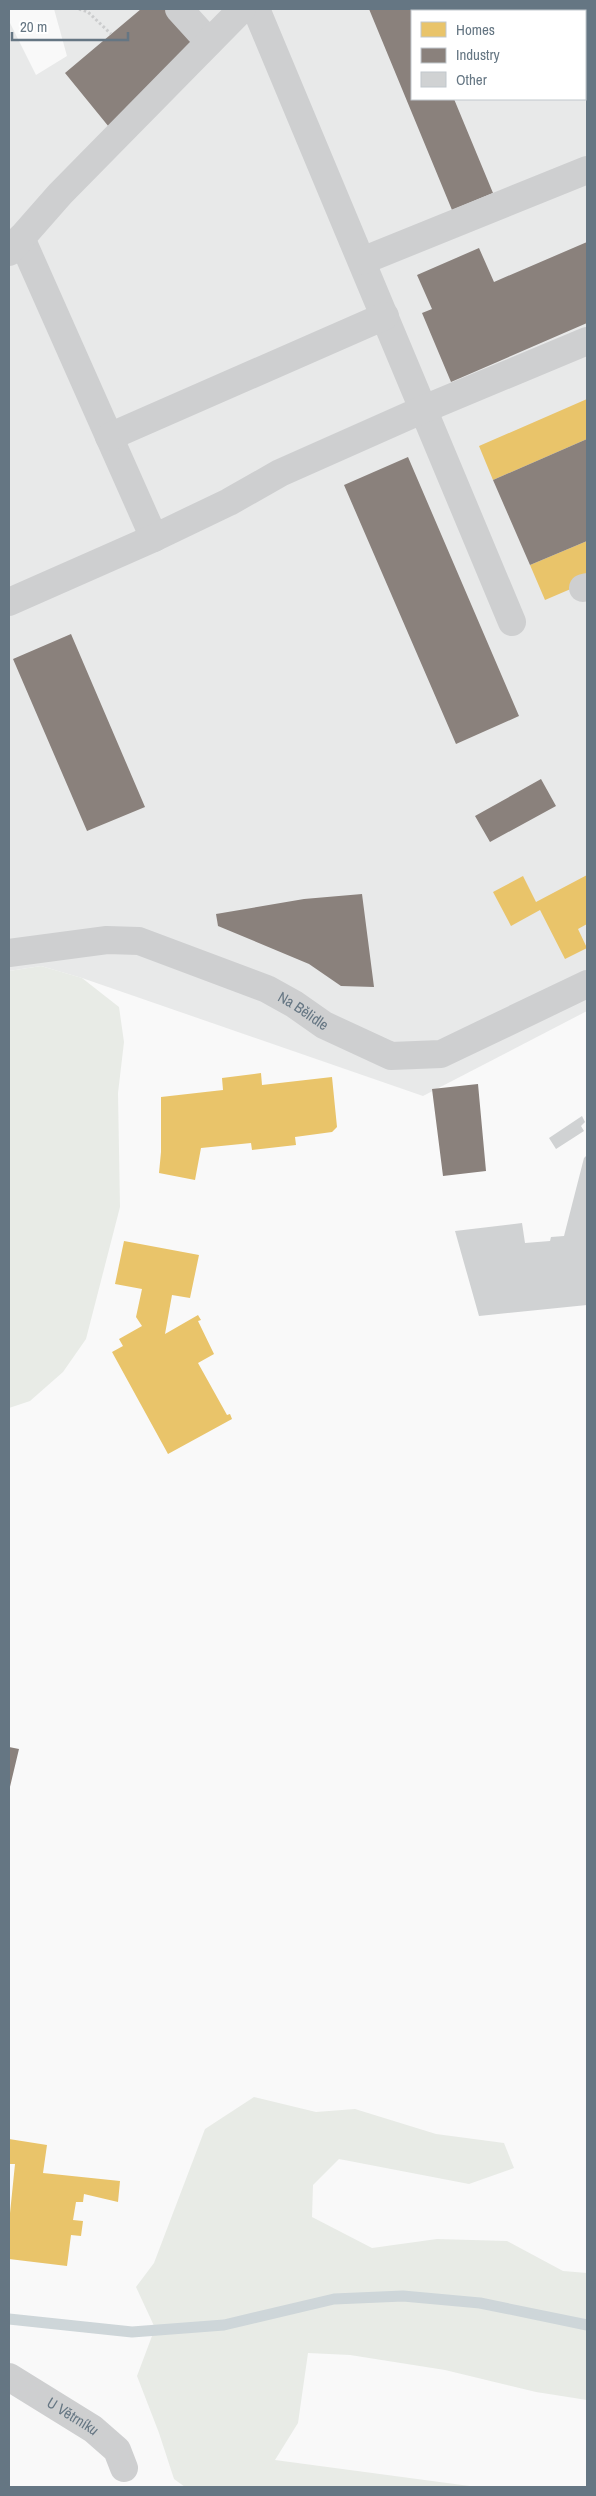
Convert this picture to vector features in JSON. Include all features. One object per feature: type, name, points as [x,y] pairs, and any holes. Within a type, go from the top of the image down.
[{"type":"street","points":[[179,9],[209,42]]},
{"type":"street","points":[[154,538],[109,437],[15,245],[60,194],[242,9]]},
{"type":"street","points":[[256,9],[512,622]]},
{"type":"street","points":[[362,261],[587,170]]},
{"type":"street","points":[[109,437],[385,316]]},
{"type":"street","points":[[9,602],[154,538],[229,502],[280,474],[424,409],[587,341]]},
{"type":"street","name":"Na Bělidle","points":[[9,954],[107,940],[139,941],[267,989],[294,1004],[324,1025],[391,1056],[441,1054],[587,984]]},
{"type":"street","name":"U Větrníku","points":[[9,2377],[94,2429],[117,2450],[124,2468]]},
{"type":"path","points":[[79,9],[88,12],[111,34]]},
{"type":"shaded area","points":[[54,9],[587,9],[587,1011],[423,1096],[82,978],[41,966],[9,971],[9,21],[36,75],[67,56]]},
{"type":"shaded area","points":[[41,966],[82,978],[119,1007],[124,1042],[118,1093],[120,1207],[86,1339],[63,1372],[30,1401],[9,1408],[9,971]]},
{"type":"shaded area","points":[[254,2097],[316,2112],[355,2109],[436,2134],[504,2143],[514,2168],[469,2184],[339,2159],[313,2185],[312,2217],[372,2248],[437,2239],[507,2241],[563,2271],[587,2273],[587,2400],[536,2392],[445,2370],[350,2355],[308,2353],[298,2423],[275,2460],[477,2487],[185,2487],[174,2479],[137,2376],[155,2328],[136,2287],[154,2263],[205,2129]]},
{"type":"building: Homes","points":[[587,399],[587,439],[493,480],[479,446]]},
{"type":"building: Homes","points":[[587,541],[587,582],[545,600],[530,565]]},
{"type":"building: Homes","points":[[587,875],[587,924],[578,929],[587,948],[565,959],[540,910],[511,926],[493,892],[523,876],[536,902]]},
{"type":"building: Homes","points":[[261,1073],[262,1085],[332,1077],[337,1127],[332,1132],[295,1137],[296,1145],[252,1150],[251,1143],[201,1148],[195,1180],[159,1173],[161,1097],[223,1090],[222,1078]]},
{"type":"building: Homes","points":[[124,1241],[199,1255],[190,1298],[172,1295],[165,1334],[198,1315],[201,1320],[198,1321],[214,1354],[198,1363],[227,1415],[230,1414],[232,1419],[168,1454],[112,1352],[123,1346],[119,1339],[142,1326],[136,1317],[142,1289],[115,1284]]},
{"type":"building: Homes","points":[[9,2139],[47,2145],[43,2173],[120,2181],[118,2202],[84,2194],[83,2202],[76,2202],[73,2220],[83,2221],[81,2236],[71,2235],[67,2266],[9,2259],[9,2223],[15,2164],[9,2164]]},
{"type":"building: Industry","points":[[141,9],[168,9],[202,48],[109,127],[65,73]]},
{"type":"building: Industry","points":[[369,9],[418,10],[411,10],[411,100],[454,100],[493,193],[452,210]]},
{"type":"building: Industry","points":[[587,242],[587,323],[451,382],[422,313],[432,309],[417,275],[479,248],[494,282]]},
{"type":"building: Industry","points":[[587,439],[587,541],[530,565],[493,480]]},
{"type":"building: Industry","points":[[408,457],[519,716],[456,744],[344,485]]},
{"type":"building: Industry","points":[[71,634],[145,807],[87,831],[13,659]]},
{"type":"building: Industry","points":[[541,779],[556,806],[490,842],[475,816]]},
{"type":"building: Industry","points":[[362,894],[374,987],[341,986],[309,964],[218,926],[216,914],[304,899]]},
{"type":"building: Industry","points":[[478,1084],[486,1171],[443,1176],[432,1089]]},
{"type":"building: Industry","points":[[9,1747],[19,1749],[9,1791]]},
{"type":"building: Other","points":[[582,1116],[585,1122],[581,1126],[584,1131],[556,1149],[549,1138]]},
{"type":"building: Other","points":[[587,1155],[587,1305],[479,1316],[455,1231],[522,1223],[525,1243],[550,1241],[551,1237],[564,1236],[584,1158]]},
{"type":"waterway","points":[[9,2319],[132,2332],[224,2325],[334,2299],[403,2296],[480,2303],[587,2325]]}]
